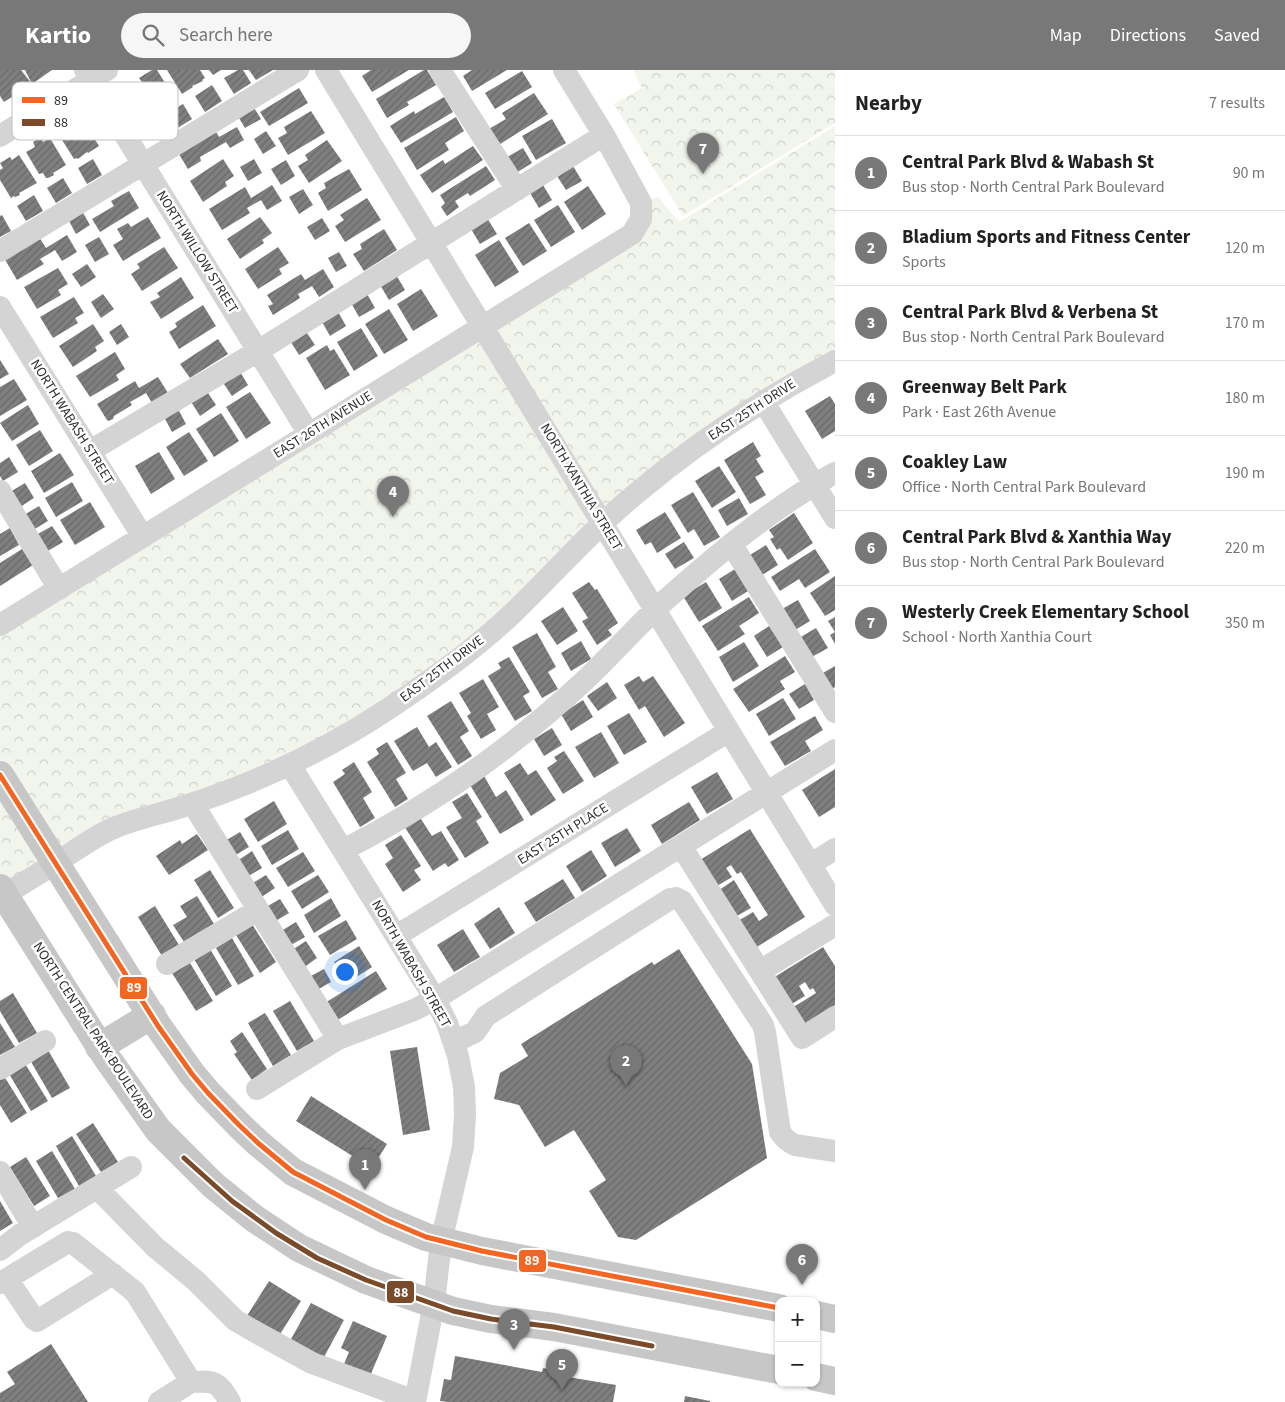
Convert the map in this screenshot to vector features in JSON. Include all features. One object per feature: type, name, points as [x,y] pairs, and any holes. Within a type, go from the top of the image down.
[{"type":"main road","points":[[0,775],[55,864],[192,1074],[208,1093],[258,1143],[294,1172],[386,1220],[441,1242],[775,1307]]},
{"type":"main road","name":"NORTH CENTRAL PARK BOULEVARD","points":[[2,894],[99,1047],[127,1089],[158,1130],[192,1166],[232,1201],[276,1233],[318,1258],[366,1280],[453,1311],[491,1319],[554,1327],[775,1369]]},
{"type":"main road","points":[[99,1047],[152,1015]]},
{"type":"main road","points":[[820,1316],[835,1318]]},
{"type":"main road","points":[[820,1378],[835,1381]]},
{"type":"street","points":[[0,251],[298,70]]},
{"type":"street","name":"NORTH XANTHIA STREET","points":[[326,70],[835,905]]},
{"type":"street","points":[[440,70],[517,190]]},
{"type":"street","points":[[90,451],[258,350],[604,135],[564,70]]},
{"type":"street","points":[[81,82],[94,73]]},
{"type":"street","points":[[0,136],[12,128]]},
{"type":"street","name":"EAST 26TH AVENUE","points":[[0,625],[632,234],[641,219],[641,203],[604,135]]},
{"type":"street","name":"NORTH WILLOW STREET","points":[[130,140],[142,163],[309,434]]},
{"type":"street","name":"NORTH WABASH STREET","points":[[0,307],[143,537]]},
{"type":"street","name":"EAST 25TH DRIVE","points":[[2,894],[55,864],[99,835],[117,827],[193,804],[290,765],[334,742],[386,710],[426,683],[477,644],[513,612],[603,523],[678,460],[763,401],[835,361]]},
{"type":"street","points":[[763,401],[835,518]]},
{"type":"street","points":[[343,850],[445,790],[529,729],[583,682],[670,596],[794,497],[835,473]]},
{"type":"street","points":[[0,491],[59,589]]},
{"type":"street","points":[[732,545],[835,712]]},
{"type":"street","name":"EAST 25TH PLACE","points":[[396,936],[730,731]]},
{"type":"street","points":[[257,1089],[338,1039],[414,1010],[435,999],[835,750]]},
{"type":"street","name":"NORTH WABASH STREET","points":[[290,765],[435,999],[447,1023],[461,1067],[464,1087],[465,1128],[463,1147],[441,1242],[434,1303],[415,1401]]},
{"type":"street","points":[[193,804],[338,1039]]},
{"type":"street","points":[[681,846],[802,1038],[835,1017]]},
{"type":"street","points":[[810,864],[835,849]]},
{"type":"street","points":[[454,1042],[475,1032],[486,1016],[670,899],[676,898],[682,901],[763,1025],[780,1132],[789,1143],[835,1151]]},
{"type":"street","points":[[167,964],[258,910]]},
{"type":"street","points":[[760,971],[835,925]]},
{"type":"street","points":[[0,1069],[45,1041]]},
{"type":"street","points":[[0,1250],[33,1227],[131,1168]]},
{"type":"street","points":[[0,1172],[33,1227]]},
{"type":"street","points":[[97,1188],[155,1247],[196,1281],[235,1320],[312,1363],[415,1401]]},
{"type":"street","points":[[113,1274],[37,1321],[4,1281],[68,1242],[73,1243],[113,1274],[135,1292],[190,1382]]},
{"type":"street","points":[[159,1402],[190,1382],[211,1381],[219,1386],[230,1402]]},
{"type":"green space","points":[[635,70],[835,70],[835,123],[683,216],[614,104],[642,88]]},
{"type":"green space","points":[[835,126],[835,361],[763,401],[387,710],[139,820],[0,898],[0,625],[632,234],[641,203],[658,197],[679,222]]},
{"type":"building","points":[[0,70],[21,70],[30,82],[12,82],[12,97],[4,102],[0,96]]},
{"type":"building","points":[[25,70],[52,70],[35,82],[31,82]]},
{"type":"building","points":[[152,70],[157,70],[164,82],[142,82],[139,78]]},
{"type":"building","points":[[167,70],[200,70],[205,78],[182,94],[178,88],[178,82],[174,82]]},
{"type":"building","points":[[209,70],[221,70],[213,75]]},
{"type":"building","points":[[238,70],[243,70],[251,83],[234,94],[224,78]]},
{"type":"building","points":[[249,70],[273,70],[256,80]]},
{"type":"building","points":[[371,70],[409,70],[372,92],[362,76]]},
{"type":"building","points":[[427,70],[436,85],[407,102],[409,105],[387,118],[376,99]]},
{"type":"building","points":[[472,70],[507,70],[472,91],[463,76]]},
{"type":"building","points":[[522,71],[532,87],[495,109],[485,93]]},
{"type":"building","points":[[212,85],[222,101],[205,112],[195,96]]},
{"type":"building","points":[[299,88],[308,103],[269,126],[260,112]]},
{"type":"building","points":[[534,93],[548,114],[497,146],[487,130],[506,119],[502,113]]},
{"type":"building","points":[[444,97],[453,112],[401,143],[390,126],[414,111],[415,114]]},
{"type":"building","points":[[251,103],[261,119],[245,128],[236,113]]},
{"type":"building","points":[[183,104],[192,119],[178,128],[178,107]]},
{"type":"building","points":[[311,111],[325,133],[288,155],[278,138],[287,133],[284,127]]},
{"type":"building","points":[[456,117],[464,131],[445,143],[449,150],[417,170],[404,148]]},
{"type":"building","points":[[552,119],[566,143],[536,160],[522,136]]},
{"type":"building","points":[[237,127],[244,140],[230,148],[226,142],[200,157],[201,161],[188,169],[177,151],[215,130],[219,137]]},
{"type":"building","points":[[266,131],[276,146],[263,154],[254,139]]},
{"type":"building","points":[[36,140],[42,140],[43,142],[51,140],[66,165],[48,178],[43,173],[39,174],[26,152],[35,147],[33,142]]},
{"type":"building","points":[[62,140],[95,140],[99,146],[78,159],[74,159]]},
{"type":"building","points":[[327,140],[342,161],[309,183],[298,166],[308,160],[305,155]]},
{"type":"building","points":[[473,146],[483,160],[432,193],[420,175],[443,160],[445,164]]},
{"type":"building","points":[[523,148],[532,163],[516,173],[507,157]]},
{"type":"building","points":[[19,155],[37,183],[19,193],[20,195],[11,198],[0,180],[0,170],[3,168],[0,163],[10,157],[12,160]]},
{"type":"building","points":[[93,159],[102,175],[87,184],[78,168]]},
{"type":"building","points":[[223,159],[234,176],[225,182],[227,186],[203,202],[190,181]]},
{"type":"building","points":[[254,159],[262,173],[248,181],[240,167]]},
{"type":"building","points":[[286,160],[295,176],[281,185],[271,169]]},
{"type":"building","points":[[486,166],[495,180],[470,196],[468,193],[455,201],[459,207],[447,216],[441,207],[445,203],[440,195]]},
{"type":"building","points":[[573,166],[582,181],[566,190],[557,176]]},
{"type":"building","points":[[349,169],[362,190],[328,211],[318,193],[326,188],[324,183]]},
{"type":"building","points":[[63,178],[72,193],[56,203],[47,188]]},
{"type":"building","points":[[272,185],[282,201],[267,210],[261,200],[247,208],[250,213],[222,230],[209,209],[245,187],[251,198]]},
{"type":"building","points":[[543,185],[552,200],[539,208],[530,193]]},
{"type":"building","points":[[588,186],[606,214],[582,230],[564,202]]},
{"type":"building","points":[[303,189],[313,205],[299,214],[289,197]]},
{"type":"building","points":[[129,191],[139,208],[100,232],[92,219],[114,206],[111,201]]},
{"type":"building","points":[[34,195],[43,211],[26,221],[17,206]]},
{"type":"building","points":[[367,198],[381,220],[345,242],[335,226],[344,220],[340,215]]},
{"type":"building","points":[[558,205],[575,232],[551,247],[534,220]]},
{"type":"building","points":[[82,211],[90,225],[76,234],[68,219]]},
{"type":"building","points":[[2,215],[11,231],[0,237],[0,216]]},
{"type":"building","points":[[148,217],[161,238],[123,261],[113,245],[123,239],[117,229],[128,223],[131,227]]},
{"type":"building","points":[[260,217],[272,233],[262,240],[264,243],[240,259],[227,239]]},
{"type":"building","points":[[322,218],[330,231],[315,240],[307,227]]},
{"type":"building","points":[[487,218],[497,234],[480,244],[471,229]]},
{"type":"building","points":[[529,223],[547,251],[523,266],[505,238]]},
{"type":"building","points":[[384,229],[397,250],[364,271],[353,254],[362,249],[360,244]]},
{"type":"building","points":[[67,235],[77,252],[62,261],[55,250],[40,259],[44,264],[17,280],[4,258],[39,237],[46,248]]},
{"type":"building","points":[[99,237],[109,254],[95,262],[85,245]]},
{"type":"building","points":[[499,240],[519,272],[495,287],[475,255]]},
{"type":"building","points":[[164,247],[178,268],[142,291],[131,274],[140,268],[137,264]]},
{"type":"building","points":[[278,247],[289,263],[279,269],[282,274],[258,289],[245,269]]},
{"type":"building","points":[[339,252],[347,266],[336,272],[328,258]]},
{"type":"building","points":[[87,264],[96,277],[81,287],[72,274]]},
{"type":"building","points":[[58,268],[68,284],[58,290],[61,295],[37,309],[24,287]]},
{"type":"building","points":[[323,269],[334,287],[319,297],[312,286],[298,294],[300,298],[273,315],[268,306],[273,304],[267,295],[301,274],[305,280]]},
{"type":"building","points":[[395,273],[405,290],[389,300],[379,283]]},
{"type":"building","points":[[181,277],[194,298],[161,319],[150,302],[160,297],[157,293]]},
{"type":"building","points":[[421,289],[438,316],[413,331],[397,304]]},
{"type":"building","points":[[366,292],[375,308],[359,317],[350,301]]},
{"type":"building","points":[[103,294],[114,309],[101,318],[91,302]]},
{"type":"building","points":[[74,297],[84,313],[75,318],[78,323],[53,338],[40,317]]},
{"type":"building","points":[[203,305],[216,326],[179,349],[169,332],[177,327],[175,323]]},
{"type":"building","points":[[389,309],[408,340],[384,354],[365,324]]},
{"type":"building","points":[[337,310],[346,326],[330,336],[321,320]]},
{"type":"building","points":[[93,324],[104,341],[95,347],[97,351],[73,367],[59,346]]},
{"type":"building","points":[[121,324],[129,337],[117,345],[109,332]]},
{"type":"building","points":[[361,328],[378,356],[354,371],[337,342]]},
{"type":"building","points":[[305,330],[315,345],[299,355],[289,339]]},
{"type":"building","points":[[218,339],[228,354],[190,378],[180,364]]},
{"type":"building","points":[[327,345],[330,351],[334,349],[350,375],[325,390],[306,358]]},
{"type":"building","points":[[115,352],[125,369],[116,375],[119,380],[90,397],[76,376]]},
{"type":"building","points":[[0,360],[9,374],[0,379]]},
{"type":"building","points":[[239,370],[248,385],[232,396],[222,381]]},
{"type":"building","points":[[158,377],[168,393],[152,403],[146,393],[130,402],[132,405],[109,421],[97,404],[135,381],[139,388]]},
{"type":"building","points":[[14,379],[27,400],[0,416],[0,387]]},
{"type":"building","points":[[206,390],[216,405],[200,416],[190,400]]},
{"type":"building","points":[[250,392],[271,423],[246,439],[226,407]]},
{"type":"building","points":[[830,396],[835,404],[835,431],[822,439],[805,411]]},
{"type":"building","points":[[28,405],[39,424],[12,441],[0,423]]},
{"type":"building","points":[[178,409],[186,424],[172,432],[164,417]]},
{"type":"building","points":[[221,413],[239,441],[214,457],[196,429]]},
{"type":"building","points":[[40,430],[53,451],[29,466],[16,445]]},
{"type":"building","points":[[189,432],[208,461],[184,476],[166,447]]},
{"type":"building","points":[[753,442],[761,456],[756,459],[764,472],[755,477],[766,495],[750,504],[724,460]]},
{"type":"building","points":[[159,452],[175,479],[151,494],[135,466]]},
{"type":"building","points":[[60,453],[74,475],[44,493],[31,471]]},
{"type":"building","points":[[9,457],[18,472],[3,481],[0,476],[0,463]]},
{"type":"building","points":[[719,466],[736,492],[712,508],[695,481]]},
{"type":"building","points":[[72,482],[83,501],[56,517],[45,498]]},
{"type":"building","points":[[25,483],[34,498],[20,507],[10,492]]},
{"type":"building","points":[[693,492],[720,537],[704,546],[694,529],[688,533],[671,505]]},
{"type":"building","points":[[739,498],[748,514],[727,526],[718,510]]},
{"type":"building","points":[[90,502],[105,527],[75,545],[60,520]]},
{"type":"building","points":[[39,506],[48,521],[33,530],[24,515]]},
{"type":"building","points":[[665,512],[681,538],[657,553],[651,542],[645,545],[636,530]]},
{"type":"building","points":[[794,513],[813,543],[788,560],[780,548],[777,550],[770,539],[774,537],[769,530]]},
{"type":"building","points":[[52,526],[63,542],[46,552],[36,535]]},
{"type":"building","points":[[10,528],[19,545],[0,556],[0,534]]},
{"type":"building","points":[[684,542],[694,558],[675,569],[665,554]]},
{"type":"building","points":[[766,545],[778,565],[762,575],[750,555]]},
{"type":"building","points":[[22,549],[33,565],[0,586],[0,563]]},
{"type":"building","points":[[815,549],[830,572],[805,588],[799,579],[780,591],[771,577]]},
{"type":"building","points":[[735,569],[748,591],[732,601],[719,579]]},
{"type":"building","points":[[835,576],[835,610],[825,616],[810,593]]},
{"type":"building","points":[[589,582],[595,590],[597,589],[618,623],[608,630],[612,635],[597,645],[582,621],[588,618],[572,593]]},
{"type":"building","points":[[706,582],[722,608],[699,622],[683,596]]},
{"type":"building","points":[[749,597],[759,613],[739,626],[745,634],[718,651],[702,626]]},
{"type":"building","points":[[798,600],[810,621],[795,630],[782,609]]},
{"type":"building","points":[[563,607],[578,631],[557,645],[541,621]]},
{"type":"building","points":[[835,617],[835,632],[828,621]]},
{"type":"building","points":[[769,626],[783,647],[767,657],[754,636]]},
{"type":"building","points":[[816,628],[828,648],[810,658],[799,638]]},
{"type":"building","points":[[835,632],[835,644],[830,635]]},
{"type":"building","points":[[537,633],[556,667],[548,672],[558,689],[542,698],[512,647]]},
{"type":"building","points":[[581,641],[591,659],[571,671],[561,653]]},
{"type":"building","points":[[744,642],[759,666],[733,682],[719,657]]},
{"type":"building","points":[[785,656],[795,672],[780,681],[785,689],[749,712],[733,689]]},
{"type":"building","points":[[509,657],[530,692],[523,696],[532,711],[515,721],[488,676],[501,668],[498,663]]},
{"type":"building","points":[[835,666],[835,687],[831,690],[821,674]]},
{"type":"building","points":[[639,676],[643,682],[653,676],[685,723],[664,737],[645,706],[639,710],[624,685]]},
{"type":"building","points":[[483,679],[499,707],[487,714],[496,730],[481,739],[467,716],[471,713],[459,693]]},
{"type":"building","points":[[607,682],[617,698],[598,711],[587,696]]},
{"type":"building","points":[[805,684],[814,700],[799,709],[789,694]]},
{"type":"building","points":[[783,698],[796,719],[769,736],[756,714]]},
{"type":"building","points":[[583,700],[593,717],[571,731],[561,714]]},
{"type":"building","points":[[451,701],[469,731],[460,737],[472,756],[458,765],[427,716]]},
{"type":"building","points":[[629,713],[647,742],[624,755],[607,726]]},
{"type":"building","points":[[815,716],[823,730],[805,741],[811,751],[785,766],[770,742]]},
{"type":"building","points":[[417,727],[429,747],[436,742],[452,767],[436,777],[427,763],[413,771],[394,741]]},
{"type":"building","points":[[552,728],[562,745],[544,756],[534,739]]},
{"type":"building","points":[[601,732],[619,763],[594,778],[575,747]]},
{"type":"building","points":[[387,742],[406,773],[396,779],[408,799],[395,807],[367,762],[379,754],[376,749]]},
{"type":"building","points":[[564,751],[584,781],[563,794],[547,768],[557,761],[554,757]]},
{"type":"building","points":[[354,762],[372,792],[363,798],[375,818],[360,827],[333,782],[345,774],[342,770]]},
{"type":"building","points":[[520,763],[528,775],[536,770],[556,800],[531,816],[504,773]]},
{"type":"building","points":[[835,769],[835,807],[819,817],[802,790]]},
{"type":"building","points":[[717,772],[733,799],[707,814],[691,787]]},
{"type":"building","points":[[484,776],[496,797],[506,790],[524,820],[500,834],[470,785]]},
{"type":"building","points":[[467,793],[482,817],[476,821],[489,843],[465,858],[446,827],[462,818],[452,802]]},
{"type":"building","points":[[274,801],[287,824],[258,842],[244,819]]},
{"type":"building","points":[[689,802],[700,820],[662,844],[651,825]]},
{"type":"building","points":[[419,816],[432,836],[441,831],[459,860],[448,867],[445,863],[433,871],[404,826]]},
{"type":"building","points":[[627,828],[641,851],[615,867],[601,843]]},
{"type":"building","points":[[750,829],[805,917],[755,948],[738,921],[753,912],[759,921],[768,915],[741,872],[737,874],[731,865],[726,868],[732,877],[717,886],[700,860]]},
{"type":"building","points":[[288,830],[299,849],[272,865],[261,846]]},
{"type":"building","points":[[240,832],[249,847],[234,856],[225,841]]},
{"type":"building","points":[[197,834],[208,850],[169,875],[156,856],[180,840],[182,844]]},
{"type":"building","points":[[401,835],[421,866],[414,870],[421,880],[403,892],[385,864],[393,858],[385,845]]},
{"type":"building","points":[[591,850],[607,876],[582,892],[566,866]]},
{"type":"building","points":[[252,851],[262,868],[247,877],[237,861]]},
{"type":"building","points":[[303,852],[315,871],[288,887],[276,868]]},
{"type":"building","points":[[210,870],[234,908],[218,918],[194,880]]},
{"type":"building","points":[[266,875],[275,888],[260,898],[251,884]]},
{"type":"building","points":[[318,875],[329,892],[302,909],[291,891]]},
{"type":"building","points":[[563,879],[575,898],[536,922],[524,903]]},
{"type":"building","points":[[734,880],[751,908],[735,917],[719,890]]},
{"type":"building","points":[[197,896],[214,924],[184,942],[173,925],[187,917],[180,906]]},
{"type":"building","points":[[331,898],[341,916],[314,933],[304,915]]},
{"type":"building","points":[[280,899],[289,913],[274,922],[266,907]]},
{"type":"building","points":[[155,906],[179,945],[162,956],[138,917]]},
{"type":"building","points":[[499,907],[515,933],[490,949],[474,924]]},
{"type":"building","points":[[346,920],[357,939],[330,955],[318,936]]},
{"type":"building","points":[[296,922],[305,937],[289,946],[281,931]]},
{"type":"building","points":[[252,924],[276,962],[260,973],[236,935]]},
{"type":"building","points":[[463,929],[480,957],[454,972],[437,945]]},
{"type":"building","points":[[232,938],[254,976],[238,985],[216,948]]},
{"type":"building","points":[[306,941],[317,958],[303,968],[292,950]]},
{"type":"building","points":[[359,946],[372,967],[347,983],[334,962]]},
{"type":"building","points":[[823,947],[835,966],[835,1005],[803,1025],[792,1008],[816,993],[813,988],[810,990],[805,982],[799,986],[805,996],[790,1005],[773,978]]},
{"type":"building","points":[[210,949],[232,986],[216,996],[194,959]]},
{"type":"building","points":[[679,949],[752,1064],[767,1158],[636,1240],[618,1237],[589,1191],[606,1180],[574,1130],[545,1147],[519,1105],[494,1099],[500,1073],[528,1056],[521,1044],[652,962],[654,965]]},
{"type":"building","points":[[190,963],[213,1001],[196,1011],[172,973]]},
{"type":"building","points":[[324,969],[331,982],[317,990],[309,977]]},
{"type":"building","points":[[376,971],[387,989],[336,1021],[325,1003]]},
{"type":"building","points":[[13,993],[37,1033],[19,1043],[0,1011],[0,1001]]},
{"type":"building","points":[[290,1001],[314,1041],[297,1051],[273,1011]]},
{"type":"building","points":[[265,1013],[291,1055],[273,1066],[248,1023]]},
{"type":"building","points":[[0,1023],[15,1047],[0,1055]]},
{"type":"building","points":[[242,1032],[267,1069],[252,1080],[234,1054],[237,1052],[230,1041]]},
{"type":"building","points":[[417,1047],[430,1130],[403,1135],[390,1051]]},
{"type":"building","points":[[48,1050],[70,1088],[52,1098],[30,1060]]},
{"type":"building","points":[[24,1062],[48,1101],[31,1111],[8,1072]]},
{"type":"building","points":[[4,1076],[27,1113],[11,1123],[0,1105],[0,1078]]},
{"type":"building","points":[[311,1096],[387,1144],[372,1168],[296,1121]]},
{"type":"building","points":[[93,1123],[118,1162],[101,1172],[76,1134]]},
{"type":"building","points":[[72,1136],[96,1176],[79,1186],[56,1146]]},
{"type":"building","points":[[52,1151],[75,1189],[58,1198],[36,1161]]},
{"type":"building","points":[[26,1157],[50,1196],[34,1206],[10,1167]]},
{"type":"building","points":[[0,1201],[13,1223],[0,1231]]},
{"type":"building","points":[[269,1281],[301,1301],[277,1339],[245,1319]]},
{"type":"building","points":[[311,1303],[344,1320],[323,1359],[290,1341]]},
{"type":"building","points":[[353,1321],[387,1336],[370,1376],[344,1364],[349,1352],[341,1348]]},
{"type":"building","points":[[51,1344],[88,1402],[0,1402],[0,1393],[15,1384],[7,1372]]},
{"type":"building","points":[[455,1356],[542,1372],[543,1368],[569,1373],[568,1377],[616,1385],[613,1402],[440,1401],[444,1379],[451,1380]]},
{"type":"building","points":[[685,1396],[710,1401],[710,1402],[684,1402]]},
{"type":"transit line","name":"89","points":[[0,775],[158,1026],[192,1074],[239,1125],[293,1172],[386,1220],[426,1237],[482,1251],[775,1307]]},
{"type":"transit line","name":"88","points":[[184,1158],[232,1201],[276,1233],[317,1258],[366,1280],[453,1311],[491,1319],[554,1327],[652,1346]]},
{"type":"place","name":"Westerly Creek Elementary School","points":[[703,174]]},
{"type":"place","name":"Greenway Belt Park","points":[[393,517]]},
{"type":"place","name":"Bladium Sports and Fitness Center","points":[[626,1086]]},
{"type":"place","name":"Central Park Blvd & Wabash St","points":[[365,1190]]},
{"type":"place","name":"Central Park Blvd & Xanthia Way","points":[[802,1285]]},
{"type":"place","name":"Central Park Blvd & Verbena St","points":[[514,1350]]},
{"type":"place","name":"Coakley Law","points":[[562,1390]]}]
